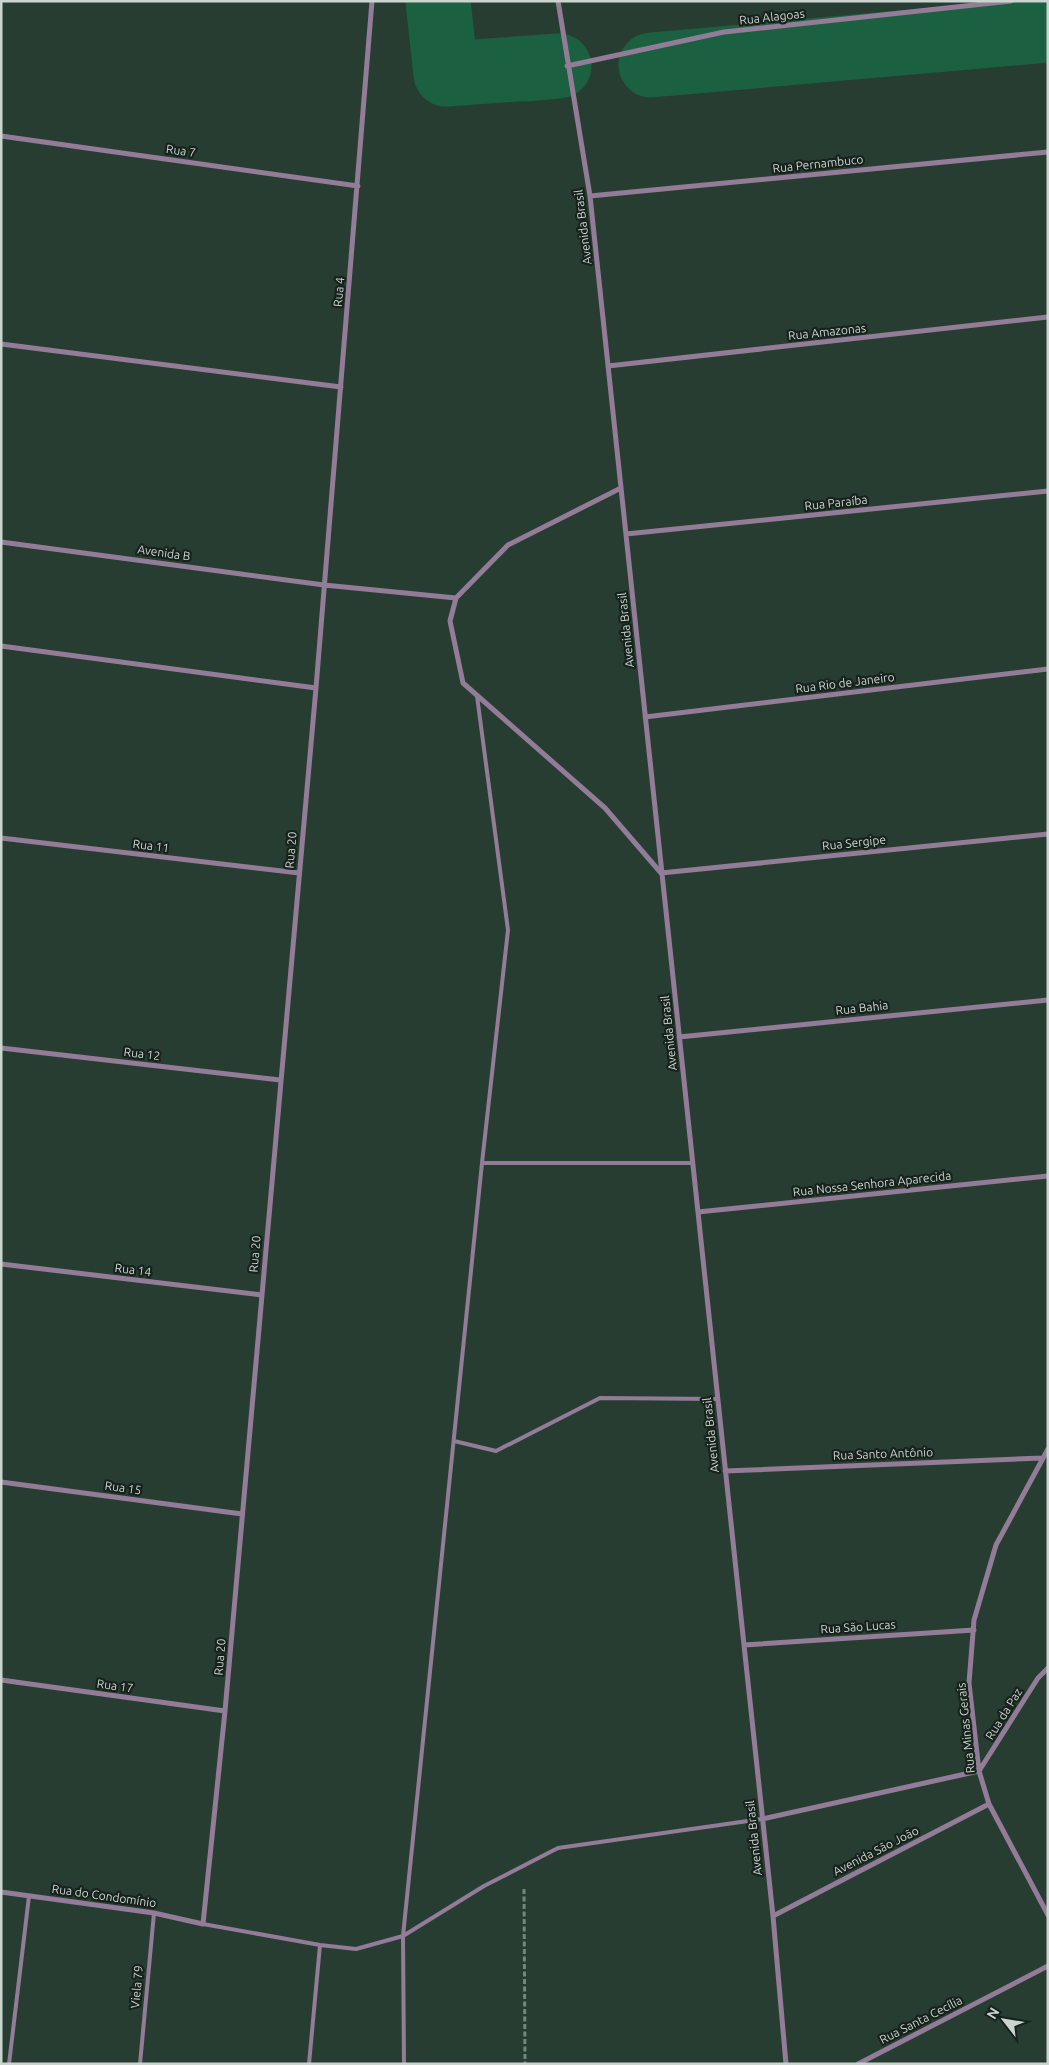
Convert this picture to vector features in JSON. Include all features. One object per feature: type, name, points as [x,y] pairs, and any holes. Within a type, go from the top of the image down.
[{"type":"street","name":"Rua 4","points":[[324,585],[372,1]]},
{"type":"street","name":"Avenida Brasil","points":[[558,1],[567,66],[590,196],[773,1916],[786,2064]]},
{"type":"street","name":"Rua Alagoas","points":[[567,66],[724,32],[1011,1]]},
{"type":"street","name":"Rua 7","points":[[1,136],[358,186]]},
{"type":"street","name":"Rua Pernambuco","points":[[590,196],[1048,152]]},
{"type":"street","name":"Rua Amazonas","points":[[608,366],[1048,318]]},
{"type":"street","points":[[1,344],[341,387]]},
{"type":"street","points":[[620,488],[508,545],[456,598],[450,620],[463,683],[605,808],[661,873]]},
{"type":"street","name":"Rua Paraíba","points":[[626,534],[1048,491]]},
{"type":"street","name":"Avenida B","points":[[1,542],[324,585],[456,598]]},
{"type":"street","name":"Rua 20","points":[[203,1924],[225,1711],[324,585]]},
{"type":"street","points":[[1,646],[316,688]]},
{"type":"street","name":"Rua Rio de Janeiro","points":[[645,717],[1048,668]]},
{"type":"street","name":"Rua Sergipe","points":[[661,873],[1048,834]]},
{"type":"street","name":"Rua 11","points":[[1,838],[299,873]]},
{"type":"street","name":"Rua Bahia","points":[[679,1037],[1048,1000]]},
{"type":"street","name":"Rua 12","points":[[1,1048],[280,1080]]},
{"type":"street","name":"Rua Nossa Senhora Aparecida","points":[[698,1212],[1048,1176]]},
{"type":"street","name":"Rua 14","points":[[1,1264],[262,1296]]},
{"type":"street","name":"Rua Minas Gerais","points":[[1048,1449],[996,1545],[974,1620],[969,1683],[980,1771],[989,1804],[1048,1915]]},
{"type":"street","name":"Rua Santo Antônio","points":[[725,1471],[1042,1458]]},
{"type":"street","name":"Rua 15","points":[[1,1482],[242,1514]]},
{"type":"street","name":"Rua São Lucas","points":[[744,1645],[974,1630]]},
{"type":"street","name":"Rua da Paz","points":[[980,1771],[1038,1678],[1048,1668]]},
{"type":"street","name":"Rua 17","points":[[1,1680],[225,1711]]},
{"type":"street","points":[[762,1819],[980,1771]]},
{"type":"street","name":"Avenida São João","points":[[773,1916],[989,1804]]},
{"type":"street","name":"Rua do Condomínio","points":[[1,1892],[154,1913],[203,1924]]},
{"type":"street","name":"Rua Santa Cecília","points":[[858,2064],[1048,1966]]},
{"type":"lane","points":[[404,2064],[403,1936],[482,1163],[508,930],[477,696]]},
{"type":"lane","points":[[482,1163],[692,1163]]},
{"type":"lane","points":[[454,1441],[496,1450],[600,1398],[718,1399]]},
{"type":"lane","points":[[203,1924],[320,1945],[356,1949],[403,1936],[484,1886],[558,1848],[762,1819]]},
{"type":"lane","points":[[9,2064],[28,1896]]},
{"type":"lane","name":"Viela 79","points":[[140,2064],[154,1913]]},
{"type":"lane","points":[[309,2064],[320,1945]]},
{"type":"path","points":[[524,1866],[525,2064]]},
{"type":"waterway","points":[[438,1],[446,74],[559,66],[526,69]]},
{"type":"waterway","points":[[651,65],[1048,30]]}]
